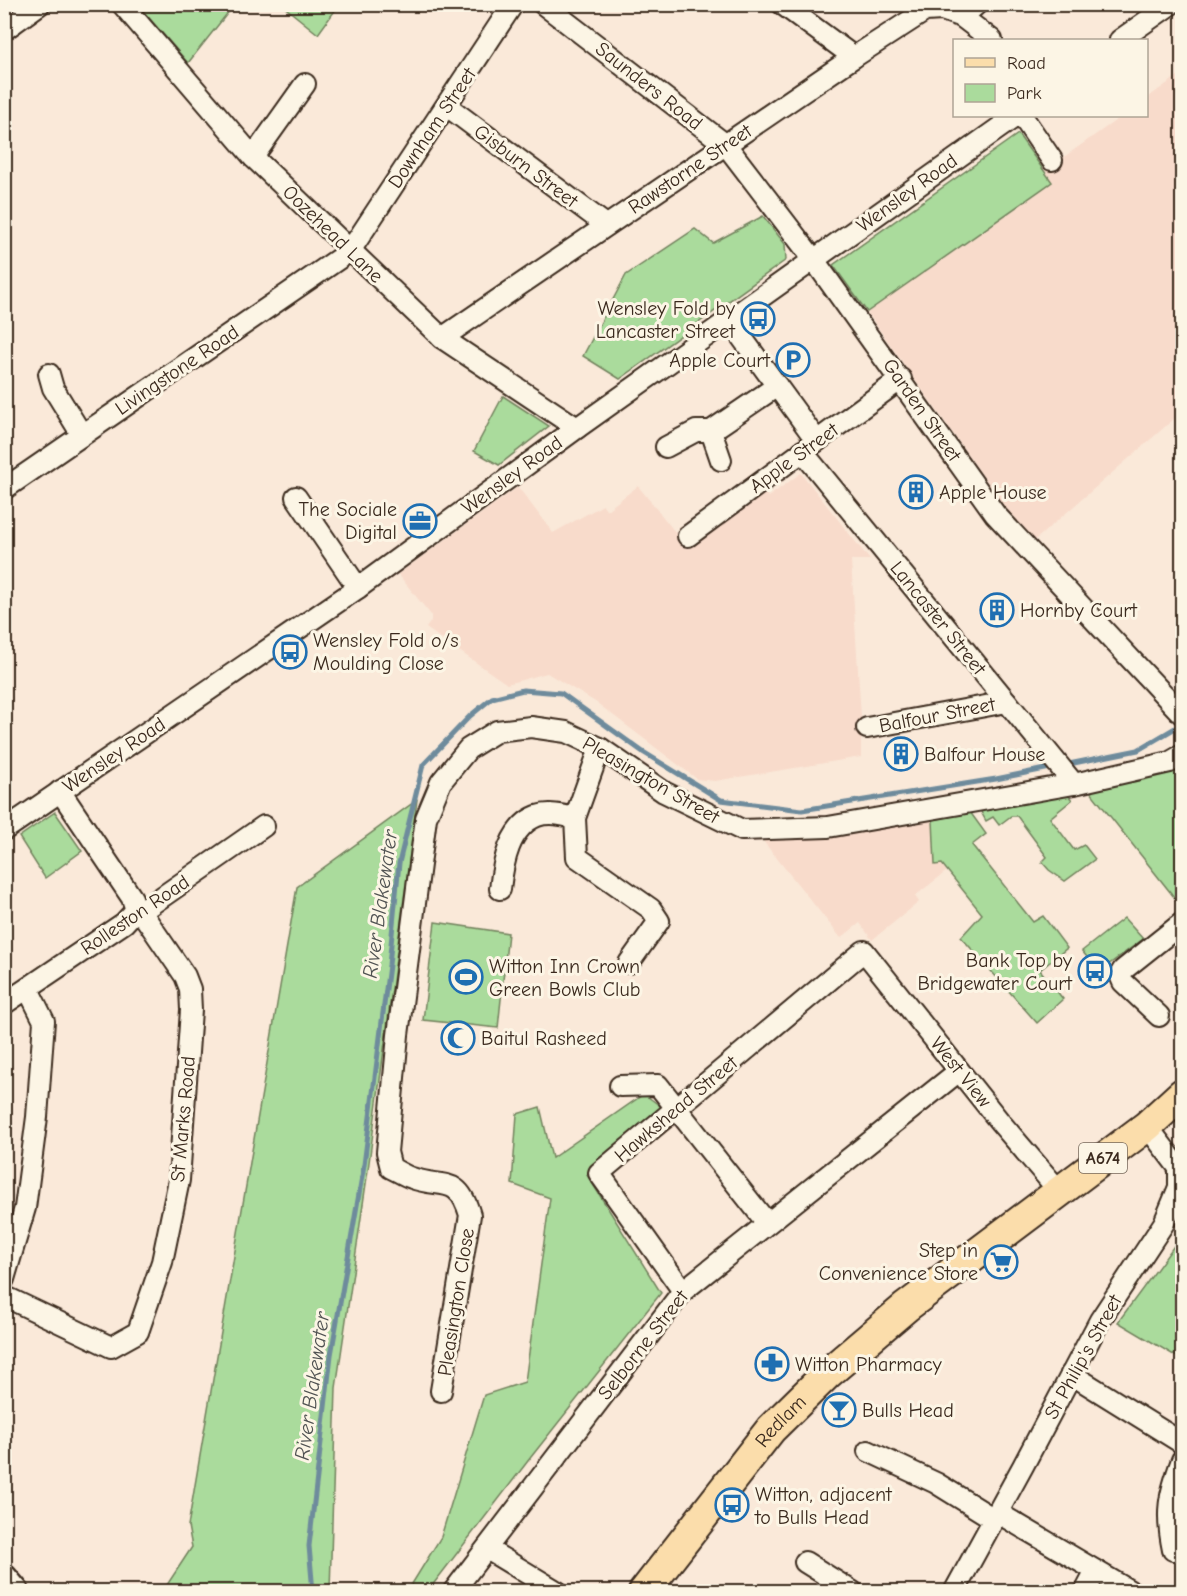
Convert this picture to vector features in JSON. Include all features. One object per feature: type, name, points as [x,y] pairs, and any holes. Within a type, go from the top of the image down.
[{"type":"main road","name":"A674","points":[[1059,1191],[1147,1126],[1182,1094]]},
{"type":"main road","name":"Redlam","points":[[644,1592],[771,1429],[827,1374],[906,1307],[1059,1191]]},
{"type":"main road","points":[[4,1580],[15,1592]]},
{"type":"street","points":[[4,30],[40,4]]},
{"type":"street","name":"Oozehead Lane","points":[[122,4],[253,157],[442,338],[577,428]]},
{"type":"street","name":"Downham Street","points":[[350,251],[513,4]]},
{"type":"street","name":"Saunders Road","points":[[543,4],[726,145],[814,260]]},
{"type":"street","points":[[782,4],[854,57]]},
{"type":"street","points":[[977,4],[962,17],[991,39]]},
{"type":"street","points":[[1121,39],[1171,4]]},
{"type":"street","name":"Rawstorne Street","points":[[442,338],[924,11],[942,10],[962,17]]},
{"type":"street","points":[[253,157],[305,84]]},
{"type":"street","name":"Gisburn Street","points":[[447,106],[606,225]]},
{"type":"street","name":"Wensley Road","points":[[4,830],[358,588],[577,428],[1015,117]]},
{"type":"street","points":[[1023,117],[1052,160]]},
{"type":"street","name":"Livingstone Road","points":[[4,489],[350,251]]},
{"type":"street","name":"Garden Street","points":[[814,260],[995,514],[1181,713]]},
{"type":"street","name":"Lancaster Street","points":[[729,320],[777,386],[810,446],[1007,702],[1069,778]]},
{"type":"street","points":[[49,374],[53,388],[82,435]]},
{"type":"street","name":"Apple Street","points":[[688,536],[901,379]]},
{"type":"street","points":[[666,447],[696,431],[711,431],[777,386]]},
{"type":"street","points":[[711,431],[721,460]]},
{"type":"street","points":[[296,497],[358,588]]},
{"type":"street","name":"Balfour Street","points":[[867,728],[1007,702]]},
{"type":"street","name":"Pleasington Street","points":[[413,1179],[391,1168],[387,1152],[398,1035],[426,818],[441,782],[468,749],[497,731],[531,728],[566,732],[600,748],[664,792],[742,830],[828,827],[1069,778],[1170,762],[1182,754]]},
{"type":"street","points":[[600,748],[575,818],[577,857],[651,909],[667,924],[629,963]]},
{"type":"street","name":"St Marks Road","points":[[4,1296],[111,1347],[138,1332],[162,1262],[179,1180],[191,1010],[190,989],[185,976],[146,918],[136,910],[132,898],[60,791]]},
{"type":"street","points":[[500,890],[503,863],[519,827],[537,816],[554,814],[575,818]]},
{"type":"street","name":"Rolleston Road","points":[[4,1005],[124,922],[136,910],[149,906],[264,826]]},
{"type":"street","points":[[1159,1016],[1123,982],[1120,975],[1123,970],[1182,923]]},
{"type":"street","name":"West View","points":[[864,951],[959,1071],[1059,1191]]},
{"type":"street","name":"Hawkshead Street","points":[[683,1292],[599,1173],[864,951]]},
{"type":"street","points":[[4,1279],[26,1208],[37,1117],[44,1022],[28,989]]},
{"type":"street","name":"Selborne Street","points":[[453,1592],[683,1292],[959,1071]]},
{"type":"street","points":[[620,1086],[658,1085],[767,1223]]},
{"type":"street","name":"St Philip's Street","points":[[954,1592],[1100,1320],[1164,1223],[1181,1186],[1179,1168],[1147,1126]]},
{"type":"street","name":"Pleasington Close","points":[[413,1179],[446,1183],[465,1200],[470,1215],[441,1391]]},
{"type":"street","points":[[1071,1374],[1182,1443]]},
{"type":"street","points":[[867,1451],[936,1484],[1132,1592]]},
{"type":"street","points":[[1173,1550],[1168,1529],[1170,1494],[1182,1460]]},
{"type":"street","points":[[487,1549],[558,1592]]},
{"type":"street","points":[[805,1563],[823,1585],[853,1592]]},
{"type":"street","points":[[1085,1592],[1096,1571]]},
{"type":"shaded area","points":[[1182,73],[1182,412],[1035,540],[1005,507],[867,312],[1052,182],[1044,171],[1121,117],[1148,117],[1148,97]]},
{"type":"shaded area","points":[[801,473],[870,560],[851,560],[861,717],[861,757],[715,781],[697,779],[597,703],[547,673],[507,684],[426,628],[431,621],[431,615],[398,574],[518,487],[553,533],[603,505],[607,510],[638,486],[688,548],[764,492],[768,497]]},
{"type":"shaded area","points":[[933,820],[935,864],[942,864],[947,871],[915,896],[919,902],[872,940],[860,923],[841,938],[763,841],[800,838],[901,822]]},
{"type":"green space","points":[[138,5],[234,5],[188,63]]},
{"type":"green space","points":[[282,5],[339,5],[318,34]]},
{"type":"green space","points":[[1018,134],[1052,182],[867,312],[833,265]]},
{"type":"green space","points":[[763,216],[785,244],[786,260],[620,379],[583,356],[626,275],[695,229],[713,243]]},
{"type":"green space","points":[[503,396],[549,426],[499,465],[474,451]]},
{"type":"green space","points":[[1182,762],[1182,907],[1090,791],[1158,774]]},
{"type":"green space","points":[[1068,795],[1072,800],[1050,818],[1074,850],[1084,845],[1095,859],[1065,881],[1042,862],[1047,857],[1017,816],[1011,816],[999,825],[993,817],[986,821],[980,810]]},
{"type":"green space","points":[[417,800],[368,1170],[336,1388],[330,1591],[163,1591],[192,1547],[188,1526],[297,887]]},
{"type":"green space","points":[[55,812],[82,851],[45,878],[19,837]]},
{"type":"green space","points":[[970,812],[986,834],[972,845],[1033,922],[1043,916],[1067,948],[1040,970],[1063,999],[1037,1023],[961,937],[982,914],[942,864],[935,865],[933,820]]},
{"type":"green space","points":[[1124,918],[1143,939],[1108,965],[1096,968],[1082,951]]},
{"type":"green space","name":"Witton Inn Crown Green Bowls Club","points":[[435,922],[508,933],[498,1028],[423,1020]]},
{"type":"green space","points":[[644,1094],[663,1108],[587,1175],[661,1293],[428,1591],[407,1592],[441,1537],[484,1395],[525,1382],[550,1198],[512,1184],[517,1114],[540,1107],[552,1158]]},
{"type":"green space","points":[[1182,1235],[1182,1360],[1118,1322]]},
{"type":"waterway","name":"River Blakewater","points":[[313,1592],[309,1546],[331,1355],[364,1165],[389,965],[399,863],[423,765],[470,716],[492,698],[523,690],[561,693],[643,752],[721,800],[802,810],[996,779],[1055,767]]},
{"type":"waterway","name":"River Blakewater","points":[[1064,765],[1138,750],[1182,724]]},
{"type":"place","name":"Wensley Fold by Lancaster Street","points":[[758,319]]},
{"type":"place","name":"Apple Court","points":[[793,360]]},
{"type":"place","name":"Apple House","points":[[916,492]]},
{"type":"place","name":"The Sociale Digital","points":[[420,521]]},
{"type":"place","name":"Hornby Court","points":[[997,610]]},
{"type":"place","name":"Wensley Fold o/s Moulding Close","points":[[290,652]]},
{"type":"place","name":"Balfour House","points":[[901,754]]},
{"type":"place","name":"Bank Top by Bridgewater Court","points":[[1095,971]]},
{"type":"place","name":"Witton Inn Crown Green Bowls Club","points":[[466,977]]},
{"type":"place","name":"Baitul Rasheed","points":[[458,1038]]},
{"type":"place","name":"Step in Convenience Store","points":[[1001,1262]]},
{"type":"place","name":"Witton Pharmacy","points":[[772,1364]]},
{"type":"place","name":"Bulls Head","points":[[839,1410]]},
{"type":"place","name":"Witton, adjacent to Bulls Head","points":[[732,1505]]}]
